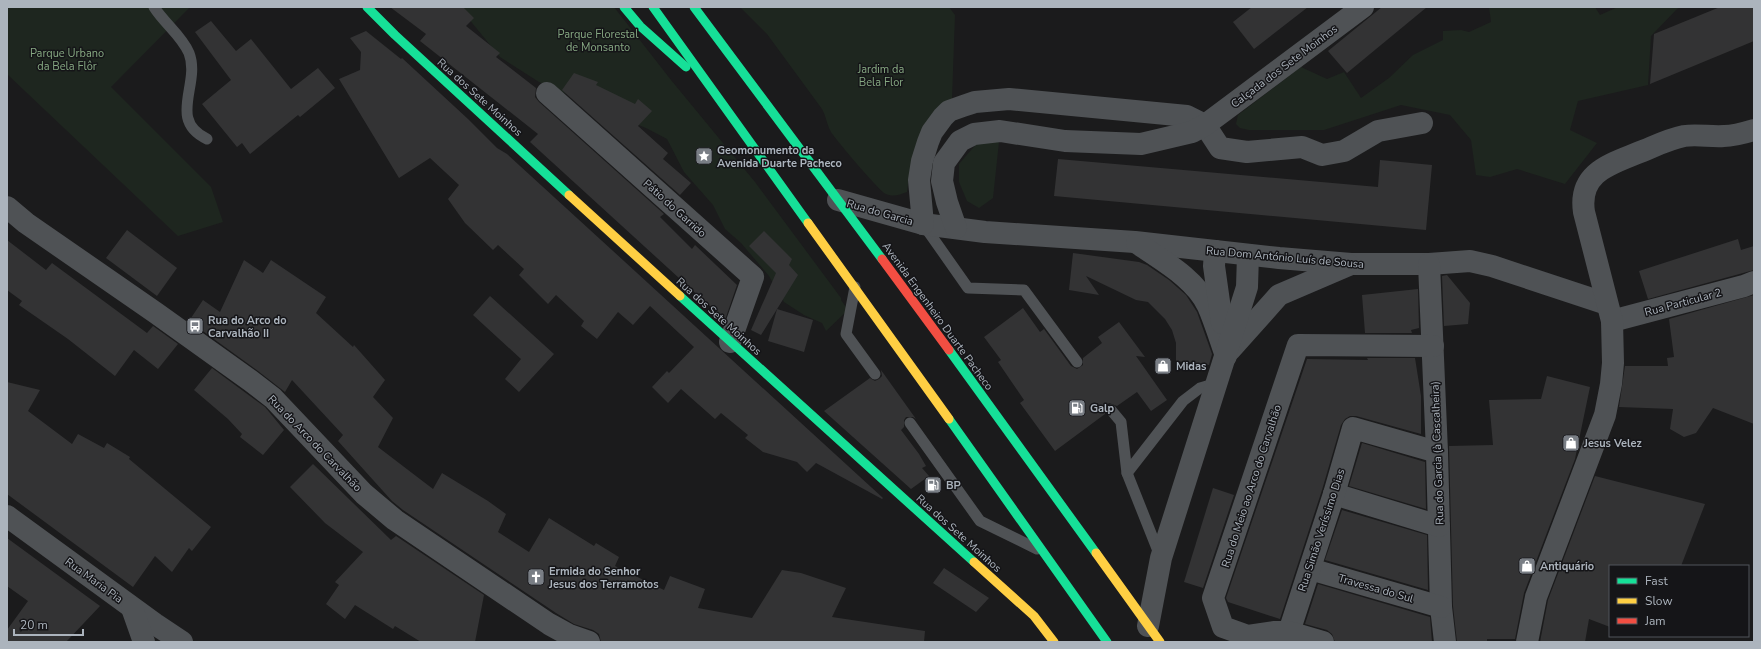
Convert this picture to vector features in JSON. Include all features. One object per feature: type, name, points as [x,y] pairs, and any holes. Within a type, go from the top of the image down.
[{"type":"main road","name":"Rua dos Sete Moinhos","points":[[367,7],[395,35],[730,342],[1034,616],[1054,642]]},
{"type":"main road","points":[[624,7],[640,26],[717,94]]},
{"type":"main road","points":[[653,7],[855,286],[1107,642]]},
{"type":"main road","name":"Avenida Engenheiro Duarte Pacheco","points":[[694,7],[936,332],[1154,634]]},
{"type":"main road","points":[[716,20],[743,71]]},
{"type":"street","name":"Calçada dos Sete Moinhos","points":[[1205,125],[1363,7]]},
{"type":"street","name":"Pátio do Garrido","points":[[547,93],[753,277],[730,342]]},
{"type":"street","points":[[923,224],[919,180],[922,161],[932,132],[949,111],[975,102],[1009,99],[1187,116],[1205,125],[1220,148],[1248,152],[1302,147],[1322,155],[1344,150],[1378,131],[1422,123]]},
{"type":"street","points":[[956,228],[947,202],[942,181],[944,163],[960,141],[974,134],[1000,131],[1065,142],[1141,144],[1192,132],[1205,125]]},
{"type":"street","points":[[1527,642],[1536,597],[1604,415],[1611,384],[1613,343],[1609,313],[1583,202],[1584,191],[1592,177],[1602,168],[1671,140],[1686,136],[1724,136],[1754,130]]},
{"type":"street","name":"Rua do Garcia","points":[[838,200],[923,224]]},
{"type":"street","name":"Rua do Arco do Carvalhão","points":[[7,207],[26,223],[156,313],[273,398],[364,494],[395,520],[549,624],[570,635],[589,642]]},
{"type":"street","name":"Rua Dom António Luís de Sousa","points":[[923,224],[985,232],[1134,242],[1248,255],[1351,264],[1429,264],[1470,261],[1492,266],[1609,313]]},
{"type":"street","points":[[1134,242],[1170,266],[1193,285],[1208,305],[1226,356]]},
{"type":"street","points":[[1215,251],[1214,266],[1226,356]]},
{"type":"street","points":[[1154,634],[1161,558],[1247,287],[1248,255]]},
{"type":"street","points":[[1226,356],[1279,295],[1351,264]]},
{"type":"street","name":"Rua do Garcia (à Cascalheira)","points":[[1429,264],[1437,452],[1441,607],[1445,642]]},
{"type":"street","name":"Rua Particular 2","points":[[1609,313],[1744,286],[1754,282]]},
{"type":"street","name":"Rua do Meio ao Arco do Carvalhão","points":[[1288,632],[1275,632],[1248,636],[1223,627],[1213,598],[1298,345],[1433,346]]},
{"type":"street","name":"Rua Simão Veríssimo Dias","points":[[1288,632],[1334,494],[1353,428],[1437,452]]},
{"type":"street","points":[[1334,494],[1439,526]]},
{"type":"street","name":"Rua Maria Pia","points":[[7,516],[132,608],[182,642]]},
{"type":"street","name":"Travessa do Sul","points":[[1310,569],[1441,607]]},
{"type":"street","points":[[132,608],[144,642]]},
{"type":"street","points":[[1288,632],[1322,642]]},
{"type":"lane","points":[[154,7],[167,25],[180,38],[189,54],[192,72],[187,102],[188,118],[195,131],[207,139]]},
{"type":"lane","points":[[923,224],[968,288],[1024,290],[1077,362]]},
{"type":"lane","points":[[855,286],[846,334],[875,374]]},
{"type":"lane","points":[[1127,473],[1183,401],[1200,388],[1217,383]]},
{"type":"lane","points":[[1112,410],[1121,422],[1127,473],[1161,558]]},
{"type":"lane","points":[[910,423],[980,521],[1044,553]]},
{"type":"green space","name":"Parque Urbano da Bela Flôr","points":[[7,7],[190,7],[111,87],[211,187],[223,222],[178,236],[7,74]]},
{"type":"green space","name":"Geomonumento da Avenida Duarte Pacheco","points":[[459,7],[614,7],[671,80],[755,182],[841,298],[848,310],[826,331],[822,323],[804,315],[784,302],[769,276],[741,243],[725,229],[713,205],[684,172],[667,139],[648,129],[539,82],[500,57]]},
{"type":"green space","name":"Jardim da Bela Flor","points":[[740,7],[949,7],[955,15],[952,99],[909,176],[907,192],[896,195],[886,194],[867,176],[831,132],[822,109],[767,34]]},
{"type":"green space","points":[[1489,7],[1595,7],[1600,15],[1618,7],[1681,7],[1677,9],[1651,36],[1648,85],[1578,101],[1570,130],[1597,143],[1565,184],[1517,169],[1490,177],[1476,175],[1471,140],[1450,115],[1401,105],[1324,130],[1249,130],[1240,128],[1236,124],[1238,115],[1301,67],[1327,79],[1344,72],[1361,98],[1389,78],[1413,55],[1443,40],[1443,31],[1461,30],[1469,32],[1491,22]]},
{"type":"green space","points":[[979,141],[999,142],[993,198],[979,208],[967,201],[959,182],[959,164]]},
{"type":"building","points":[[390,7],[463,7],[474,18],[466,26],[500,53],[496,57],[536,88],[535,97],[539,102],[664,214],[660,217],[692,249],[695,245],[737,285],[725,320],[530,142],[538,134],[420,41],[426,34]]},
{"type":"building","points":[[1252,7],[1308,7],[1254,49],[1233,22]]},
{"type":"building","points":[[1382,7],[1427,7],[1347,73],[1328,51]]},
{"type":"building","points":[[1720,7],[1754,7],[1754,41],[1650,84],[1654,34]]},
{"type":"building","points":[[211,21],[236,51],[251,39],[291,89],[318,68],[335,88],[300,117],[298,115],[250,154],[242,143],[237,147],[202,104],[231,80],[195,32]]},
{"type":"building","points":[[366,31],[401,59],[402,58],[497,148],[507,154],[883,498],[882,499],[816,463],[807,472],[797,462],[763,452],[745,438],[748,435],[721,413],[715,419],[681,389],[668,403],[652,387],[667,371],[669,373],[694,347],[650,306],[633,325],[618,312],[597,339],[581,326],[584,321],[556,295],[548,304],[519,275],[524,269],[498,245],[493,250],[465,223],[448,199],[459,185],[430,158],[399,178],[339,79],[360,70],[361,52],[350,38]]},
{"type":"building","points":[[574,73],[598,82],[596,85],[635,104],[638,99],[652,111],[638,126],[668,153],[663,159],[691,183],[680,195],[562,90]]},
{"type":"building","points":[[1058,159],[1378,187],[1380,160],[1432,165],[1426,230],[1054,196]]},
{"type":"building","points":[[127,230],[177,268],[157,296],[106,258]]},
{"type":"building","points":[[764,231],[792,259],[789,265],[798,275],[761,335],[751,330],[776,273],[749,246]]},
{"type":"building","points":[[1738,239],[1741,250],[1754,246],[1754,270],[1648,299],[1639,271]]},
{"type":"building","points":[[7,240],[46,270],[52,263],[147,333],[153,326],[178,344],[158,369],[134,350],[115,376],[68,339],[19,305],[22,301],[7,290]]},
{"type":"building","points":[[1073,253],[1139,262],[1147,265],[1169,280],[1186,295],[1197,312],[1212,354],[1209,365],[1176,361],[1176,343],[1172,330],[1165,319],[1148,302],[1136,300],[1086,276],[1099,295],[1069,290]]},
{"type":"building","points":[[244,260],[263,273],[271,260],[326,297],[316,313],[353,347],[354,345],[385,380],[373,397],[393,418],[378,447],[433,489],[442,473],[488,501],[506,514],[498,532],[529,552],[549,518],[594,546],[596,543],[619,557],[615,566],[664,590],[670,576],[705,589],[698,608],[752,618],[782,570],[801,573],[846,588],[832,617],[925,631],[924,642],[601,642],[599,634],[593,630],[574,624],[556,613],[403,510],[392,501],[338,441],[343,435],[292,380],[285,392],[189,321],[203,300],[220,312]]},
{"type":"building","points":[[1447,275],[1470,303],[1468,324],[1444,326],[1442,276]]},
{"type":"building","points":[[1418,289],[1419,328],[1411,330],[1412,333],[1365,333],[1362,295]]},
{"type":"building","points":[[1754,295],[1754,424],[1713,408],[1696,433],[1684,437],[1670,429],[1673,409],[1619,407],[1625,366],[1668,366],[1667,358],[1674,357],[1669,319]]},
{"type":"building","points":[[490,296],[554,354],[519,392],[505,379],[521,359],[473,315]]},
{"type":"building","points":[[1023,308],[1040,332],[1044,329],[1071,366],[1077,369],[1083,365],[1083,358],[1102,343],[1098,337],[1119,322],[1145,357],[1136,356],[1167,400],[1151,411],[1137,392],[1117,406],[1109,403],[1105,407],[1105,414],[1055,451],[1020,403],[1024,400],[998,362],[1001,360],[984,337]]},
{"type":"building","points":[[777,309],[813,320],[804,352],[768,341]]},
{"type":"building","points":[[1367,358],[1415,358],[1421,396],[1421,434],[1356,416],[1350,416],[1345,419],[1341,425],[1322,490],[1280,619],[1228,602],[1226,598],[1307,359],[1368,360]]},
{"type":"building","points":[[212,368],[265,407],[284,430],[263,455],[240,437],[242,434],[228,419],[194,390]]},
{"type":"building","points":[[881,370],[916,419],[913,417],[906,417],[904,420],[904,427],[901,430],[919,454],[926,466],[922,468],[929,476],[911,489],[824,411],[870,378],[875,381],[879,379],[882,376]]},
{"type":"building","points":[[1547,376],[1590,387],[1575,459],[1524,593],[1515,639],[1487,639],[1487,642],[1457,642],[1453,606],[1449,446],[1493,445],[1489,400],[1541,399]]},
{"type":"building","points":[[7,382],[40,390],[28,411],[72,444],[78,434],[104,448],[107,443],[130,457],[129,459],[211,527],[192,551],[189,548],[172,572],[155,556],[133,587],[7,494]]},
{"type":"building","points":[[1362,443],[1425,462],[1426,509],[1349,486]]},
{"type":"building","points":[[313,464],[391,540],[396,536],[484,595],[475,642],[421,642],[395,626],[393,629],[355,605],[345,619],[326,604],[339,585],[335,582],[363,552],[325,523],[290,487]]},
{"type":"building","points":[[1595,476],[1705,504],[1681,565],[1609,565],[1609,627],[1589,619],[1585,642],[1540,642],[1548,600]]},
{"type":"building","points":[[1213,488],[1234,495],[1203,588],[1184,582]]},
{"type":"building","points":[[1342,510],[1427,535],[1428,590],[1325,560]]},
{"type":"building","points":[[7,538],[100,606],[66,642],[7,642],[7,630],[28,601],[7,586]]},
{"type":"building","points":[[944,568],[989,598],[976,612],[933,583]]},
{"type":"building","points":[[1318,584],[1430,617],[1432,642],[1335,642],[1332,634],[1327,630],[1305,624]]},
{"type":"traffic: fast","points":[[367,7],[395,35],[569,195]]},
{"type":"traffic: fast","points":[[624,7],[640,26],[686,67]]},
{"type":"traffic: fast","points":[[653,7],[808,223]]},
{"type":"traffic: fast","points":[[694,7],[882,259]]},
{"type":"traffic: fast","points":[[680,296],[974,562]]},
{"type":"traffic: fast","points":[[949,350],[1096,553]]},
{"type":"traffic: fast","points":[[949,419],[1107,642]]},
{"type":"traffic: slow","points":[[569,195],[680,296]]},
{"type":"traffic: slow","points":[[808,223],[949,419]]},
{"type":"traffic: slow","points":[[1096,553],[1160,642]]},
{"type":"traffic: slow","points":[[974,562],[1034,616],[1054,642]]},
{"type":"traffic: jam","points":[[882,259],[949,350]]},
{"type":"place","name":"Geomonumento da Avenida Duarte Pacheco","points":[[704,156]]},
{"type":"place","name":"Rua do Arco do Carvalhão II","points":[[195,326]]},
{"type":"place","name":"Midas","points":[[1163,366]]},
{"type":"place","name":"Galp","points":[[1077,408]]},
{"type":"place","name":"Jesus Velez","points":[[1571,443]]},
{"type":"place","name":"BP","points":[[933,485]]},
{"type":"place","name":"Antiquário","points":[[1527,566]]},
{"type":"place","name":"Ermida do Senhor Jesus dos Terramotos","points":[[536,577]]},
{"type":"park label","name":"Parque Florestal de Monsanto","points":[[598,40]]}]
